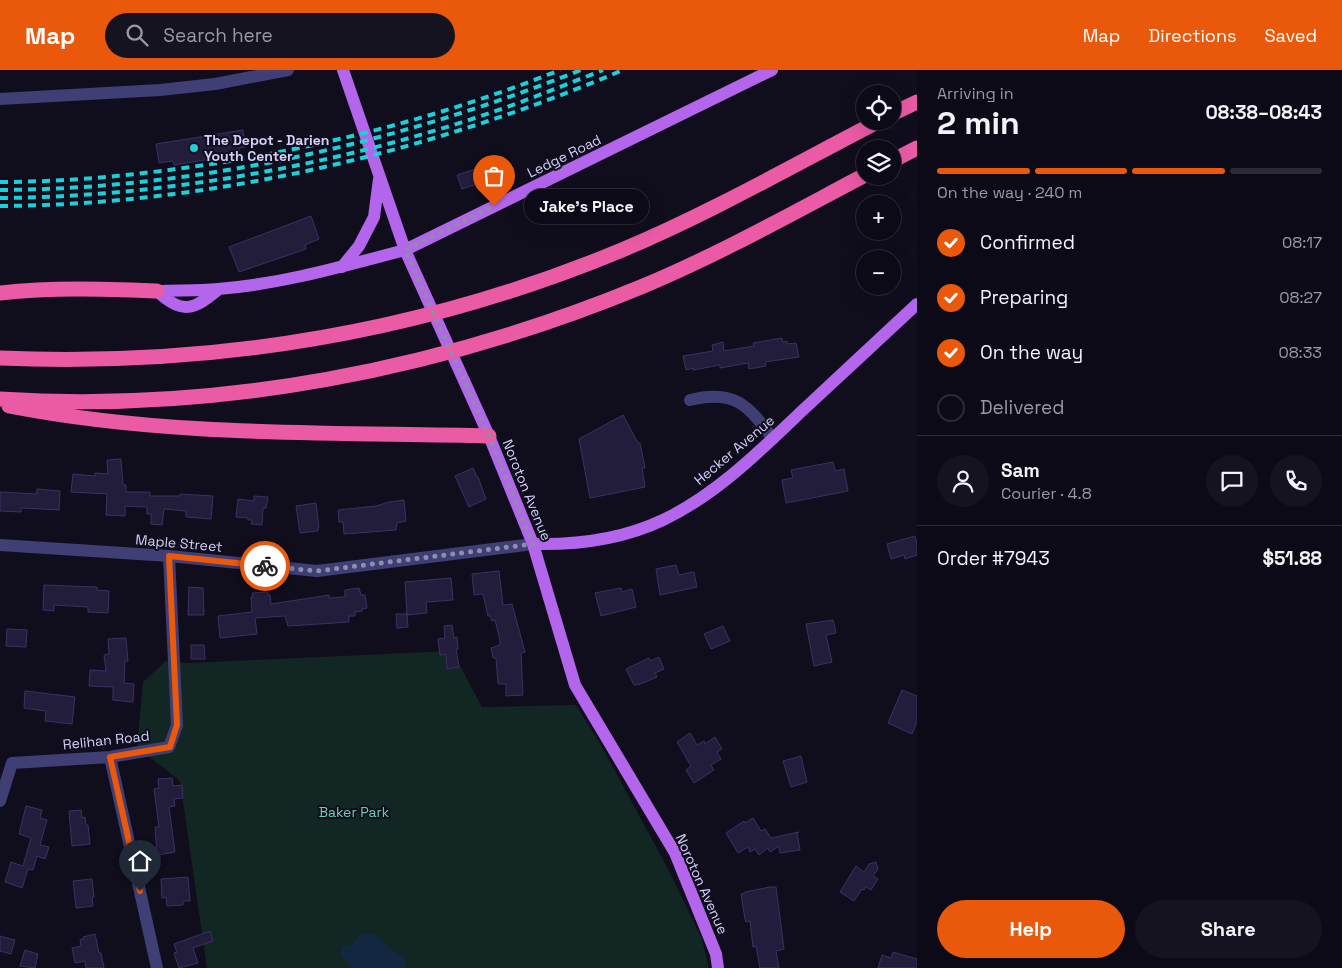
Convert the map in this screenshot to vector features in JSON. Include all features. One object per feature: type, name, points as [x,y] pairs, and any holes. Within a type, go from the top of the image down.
[{"type":"highway","points":[[901,110],[917,102]]},
{"type":"highway","points":[[0,358],[121,359],[242,350],[340,334],[431,314],[530,284],[623,249],[712,208],[862,130]]},
{"type":"highway","points":[[901,156],[917,148]]},
{"type":"highway","points":[[0,399],[106,401],[211,395],[309,382],[453,352],[549,321],[643,286],[734,243],[856,180]]},
{"type":"highway","points":[[0,293],[32,289],[74,288],[157,291]]},
{"type":"highway","points":[[0,405],[76,418],[208,429],[340,434],[489,436]]},
{"type":"main road","name":"Noroton Avenue","points":[[343,70],[405,250],[489,436],[533,544],[575,685],[675,853],[716,954],[718,968]]},
{"type":"main road","name":"Ledge Road","points":[[157,291],[173,305],[190,307],[204,301],[219,289],[286,279],[342,267],[405,250],[772,70]]},
{"type":"main road","points":[[342,267],[359,246],[374,217],[380,176]]},
{"type":"main road","name":"Hecker Avenue","points":[[533,544],[566,544],[626,534],[686,508],[719,484],[773,439],[917,304]]},
{"type":"street","points":[[0,99],[160,90],[216,84],[288,70]]},
{"type":"street","points":[[690,400],[706,396],[736,400],[754,414],[773,439]]},
{"type":"street","name":"Maple Street","points":[[0,545],[169,556],[317,571],[533,544]]},
{"type":"street","name":"Relihan Road","points":[[0,801],[6,764],[110,757],[170,747],[177,725],[169,556]]},
{"type":"street","points":[[110,757],[157,968]]},
{"type":"green space","name":"Baker Park","points":[[452,651],[482,707],[576,705],[601,745],[668,869],[702,939],[709,968],[207,968],[180,781],[137,747],[143,682],[166,661],[189,663]]},
{"type":"water","points":[[365,932],[376,935],[394,952],[404,958],[407,966],[404,968],[352,968],[341,954],[341,946],[351,946],[358,936]]},
{"type":"building","points":[[243,130],[245,147],[239,148],[240,151],[224,153],[224,155],[211,157],[211,159],[174,165],[173,161],[159,163],[156,144]]},
{"type":"building","points":[[491,164],[495,178],[462,189],[457,175]]},
{"type":"building","points":[[311,216],[319,239],[305,245],[306,249],[239,272],[229,247]]},
{"type":"building","points":[[782,338],[783,342],[787,341],[787,344],[796,343],[799,357],[765,362],[766,366],[749,369],[748,363],[720,368],[720,365],[686,370],[683,356],[713,351],[712,345],[723,342],[724,351],[754,346],[753,343]]},
{"type":"building","points":[[623,415],[638,443],[640,443],[645,468],[642,468],[645,487],[590,498],[579,439]]},
{"type":"building","points":[[121,459],[123,485],[126,485],[126,492],[150,492],[150,496],[180,496],[180,494],[213,496],[211,519],[186,517],[186,511],[164,509],[162,525],[151,524],[151,514],[147,514],[147,507],[125,506],[125,516],[106,515],[107,494],[71,492],[73,474],[95,476],[95,473],[108,474],[107,460]]},
{"type":"building","points":[[833,462],[835,471],[844,469],[848,491],[786,503],[782,480],[793,478],[791,470]]},
{"type":"building","points":[[473,468],[486,499],[469,507],[455,476]]},
{"type":"building","points":[[37,489],[60,491],[59,510],[21,508],[21,512],[0,511],[0,492],[37,494]]},
{"type":"building","points":[[254,496],[268,497],[266,508],[263,508],[262,525],[251,524],[252,520],[248,520],[248,518],[236,517],[238,499],[254,501]]},
{"type":"building","points":[[404,500],[406,521],[397,523],[396,530],[344,534],[343,522],[339,522],[338,510],[376,506]]},
{"type":"building","points":[[316,503],[318,531],[300,533],[296,506]]},
{"type":"building","points":[[915,536],[917,555],[905,559],[904,555],[891,559],[887,544]]},
{"type":"building","points":[[676,565],[679,575],[694,572],[697,587],[660,595],[656,569]]},
{"type":"building","points":[[499,571],[503,605],[512,604],[525,652],[521,653],[523,695],[506,696],[506,684],[498,684],[496,658],[493,658],[491,648],[500,645],[495,620],[492,621],[490,616],[488,616],[483,594],[474,595],[472,574]]},
{"type":"building","points":[[451,578],[453,600],[426,602],[427,613],[407,615],[405,582]]},
{"type":"building","points":[[44,585],[97,587],[97,590],[109,591],[108,613],[88,612],[88,607],[54,605],[54,611],[43,610]]},
{"type":"building","points":[[189,587],[203,588],[204,615],[188,615]]},
{"type":"building","points":[[359,588],[361,595],[365,595],[367,608],[355,612],[355,616],[349,616],[349,622],[288,626],[285,616],[255,618],[257,634],[220,638],[218,616],[252,612],[252,593],[268,592],[271,604],[329,595],[329,598],[345,597],[345,590]]},
{"type":"building","points":[[621,588],[622,592],[632,589],[636,607],[601,616],[595,593]]},
{"type":"building","points":[[396,614],[407,614],[408,627],[397,628]]},
{"type":"building","points":[[833,620],[836,633],[826,635],[832,662],[814,666],[806,624]]},
{"type":"building","points":[[452,625],[454,638],[457,637],[458,649],[456,649],[459,667],[447,669],[446,654],[440,655],[438,639],[445,638],[444,626]]},
{"type":"building","points":[[723,626],[730,641],[711,649],[704,634]]},
{"type":"building","points":[[7,629],[27,630],[26,647],[6,646]]},
{"type":"building","points":[[126,638],[128,661],[125,661],[124,683],[134,684],[133,702],[113,700],[113,687],[89,686],[90,670],[106,671],[104,655],[109,654],[108,639]]},
{"type":"building","points":[[191,645],[204,645],[205,659],[191,659]]},
{"type":"building","points":[[659,657],[664,669],[655,673],[657,677],[634,685],[626,669],[649,658],[650,661]]},
{"type":"building","points":[[902,690],[917,696],[917,722],[912,734],[888,723]]},
{"type":"building","points":[[25,691],[75,697],[72,724],[45,721],[46,711],[24,708]]},
{"type":"building","points":[[690,733],[697,745],[704,741],[705,744],[715,737],[722,749],[717,752],[721,759],[711,765],[714,770],[694,783],[686,770],[691,766],[677,742]]},
{"type":"building","points":[[801,756],[807,782],[791,787],[783,761]]},
{"type":"building","points":[[172,778],[173,786],[182,785],[183,798],[174,799],[175,806],[169,807],[175,852],[157,855],[155,827],[159,827],[154,789],[159,788],[158,779]]},
{"type":"building","points":[[26,806],[42,810],[40,818],[47,820],[40,845],[49,847],[45,859],[37,856],[33,870],[28,869],[22,888],[5,882],[11,862],[23,866],[31,838],[19,834]]},
{"type":"building","points":[[81,810],[82,818],[85,817],[86,825],[88,825],[90,844],[72,846],[69,811]]},
{"type":"building","points":[[753,818],[761,831],[765,829],[771,838],[799,832],[797,833],[800,850],[780,853],[779,846],[770,852],[768,848],[759,855],[755,849],[750,852],[748,847],[738,853],[726,833],[744,821],[745,823]]},
{"type":"building","points":[[876,862],[878,869],[873,876],[878,879],[871,890],[866,887],[864,890],[862,889],[854,901],[840,892],[856,866],[864,872],[869,864]]},
{"type":"building","points":[[188,877],[190,901],[183,901],[183,905],[167,906],[166,897],[162,898],[161,879]]},
{"type":"building","points":[[92,879],[93,906],[76,908],[73,881]]},
{"type":"building","points":[[776,887],[784,949],[776,951],[779,968],[760,968],[756,946],[753,947],[750,921],[746,922],[745,919],[741,894]]},
{"type":"building","points":[[210,931],[213,941],[193,948],[198,963],[179,968],[174,953],[177,952],[174,944]]},
{"type":"building","points":[[95,934],[104,968],[86,968],[85,961],[75,963],[72,948],[81,946],[80,940],[84,939],[83,937]]},
{"type":"building","points":[[0,936],[15,940],[11,954],[0,951]]},
{"type":"building","points":[[25,950],[38,954],[35,968],[20,966]]},
{"type":"building","points":[[893,952],[917,959],[917,968],[878,968],[882,955],[891,958]]},
{"type":"railway","points":[[0,182],[55,181],[137,174],[218,163],[305,147],[434,114],[519,86],[560,70]]},
{"type":"railway","points":[[0,190],[75,188],[149,181],[223,171],[296,157],[369,140],[441,119],[581,70]]},
{"type":"railway","points":[[0,198],[120,192],[241,176],[301,165],[360,151],[475,118],[603,70]]},
{"type":"railway","points":[[0,206],[79,203],[159,196],[239,184],[318,168],[397,149],[474,126],[623,70]]},
{"type":"way so far","points":[[265,566],[317,571],[533,544],[489,436],[405,250],[494,206]]},
{"type":"place","name":"The Depot - Darien Youth Center","points":[[194,148]]},
{"type":"place","name":"Jake's Place","points":[[494,206]]},
{"type":"route","points":[[140,891],[110,757],[170,747],[177,725],[169,556],[265,566]]}]
